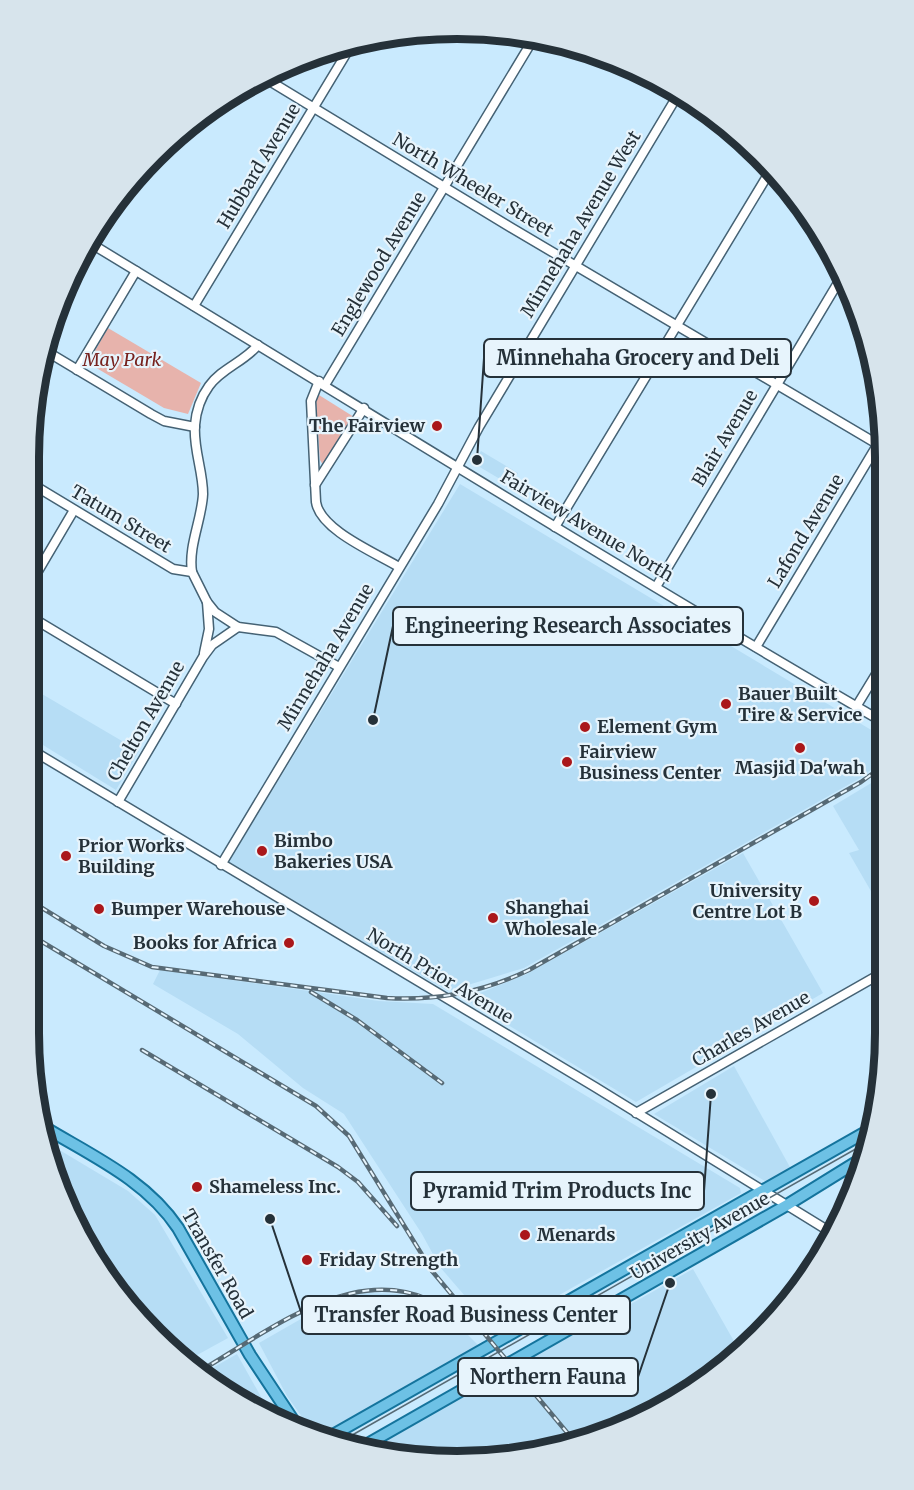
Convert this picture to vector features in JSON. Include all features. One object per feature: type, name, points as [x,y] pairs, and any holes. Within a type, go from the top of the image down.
[{"type":"main road","name":"Transfer Road","points":[[51,1131],[134,1181],[163,1206],[264,1377],[290,1416]]},
{"type":"main road","name":"University Avenue","points":[[336,1433],[863,1134]]},
{"type":"main road","name":"University Avenue","points":[[371,1442],[787,1205],[854,1164]]},
{"type":"street","name":"Englewood Avenue","points":[[399,567],[323,520],[317,508],[311,402],[445,187],[529,46]]},
{"type":"street","name":"Hubbard Avenue","points":[[194,306],[346,54]]},
{"type":"street","name":"North Wheeler Street","points":[[272,82],[874,442]]},
{"type":"street","name":"Minnehaha Avenue West","points":[[458,466],[675,100]]},
{"type":"street","points":[[555,526],[767,176]]},
{"type":"street","name":"Fairview Avenue North","points":[[96,247],[875,718]]},
{"type":"street","points":[[77,370],[136,271]]},
{"type":"street","name":"Blair Avenue","points":[[656,587],[837,284]]},
{"type":"street","points":[[258,345],[208,386],[198,408],[195,427],[203,495],[192,555],[192,572],[207,602],[215,612],[238,627],[276,632],[339,667]]},
{"type":"street","points":[[52,355],[164,421],[195,427]]},
{"type":"street","points":[[315,485],[364,408]]},
{"type":"street","name":"Lafond Avenue","points":[[756,647],[875,456]]},
{"type":"street","name":"Minnehaha Avenue","points":[[221,865],[458,466]]},
{"type":"street","name":"Tatum Street","points":[[39,488],[173,569],[192,572]]},
{"type":"street","points":[[39,569],[74,510]]},
{"type":"street","name":"Chelton Avenue","points":[[203,657],[208,629],[207,602]]},
{"type":"street","points":[[39,622],[176,704]]},
{"type":"street","name":"Chelton Avenue","points":[[118,802],[203,657],[212,645],[238,627]]},
{"type":"street","points":[[856,707],[875,676]]},
{"type":"street","name":"North Prior Avenue","points":[[39,754],[826,1229]]},
{"type":"street","name":"Charles Avenue","points":[[636,1113],[875,977]]},
{"type":"shaded area","points":[[481,451],[518,473],[510,485],[473,463]]},
{"type":"shaded area","points":[[460,484],[875,732],[875,766],[862,777],[524,968],[448,991],[228,863]]},
{"type":"shaded area","points":[[39,692],[139,751],[116,790],[39,743]]},
{"type":"shaded area","points":[[875,781],[875,898],[849,853],[859,850],[833,806]]},
{"type":"shaded area","points":[[743,853],[823,993],[636,1102],[465,999],[525,975]]},
{"type":"shaded area","points":[[160,970],[379,1001],[433,1004],[740,1188],[741,1193],[495,1331],[440,1267],[422,1234],[344,1114],[303,1088],[238,1034],[153,984]]},
{"type":"shaded area","points":[[734,1066],[791,1169],[768,1183],[654,1114]]},
{"type":"shaded area","points":[[55,1147],[128,1191],[155,1215],[228,1338],[193,1357],[161,1329],[125,1287],[95,1242],[71,1193]]},
{"type":"shaded area","points":[[693,1269],[735,1343],[741,1340],[711,1365],[666,1395],[617,1419],[565,1437],[512,1447],[457,1451],[378,1443],[501,1375],[505,1379],[523,1370],[517,1363],[599,1322]]},
{"type":"shaded area","points":[[362,1293],[397,1294],[420,1301],[452,1319],[478,1345],[330,1431],[306,1422],[287,1396],[259,1343],[327,1304]]},
{"type":"shaded area","points":[[237,1354],[265,1404],[225,1381],[209,1370]]},
{"type":"green space","name":"May Park","points":[[108,328],[201,383],[188,414],[164,408],[88,363]]},
{"type":"green space","points":[[319,395],[354,417],[323,465],[320,460],[316,401]]},
{"type":"tram line","points":[[349,1437],[859,1147]]},
{"type":"railway","points":[[39,906],[104,946],[152,967],[387,998],[442,996],[495,984],[529,970],[861,782],[875,772]]},
{"type":"railway","points":[[39,940],[316,1106],[349,1136],[432,1271],[570,1436]]},
{"type":"railway","points":[[311,992],[357,1020],[442,1083]]},
{"type":"railway","points":[[142,1050],[338,1167],[358,1182],[397,1226]]},
{"type":"railway","points":[[206,1367],[299,1313],[334,1298],[368,1290],[403,1291],[437,1303],[471,1329]]},
{"type":"place","name":"The Fairview","points":[[437,426]]},
{"type":"place","name":"Minnehaha Grocery and Deli","points":[[477,460]]},
{"type":"place","name":"Bauer Built Tire & Service","points":[[726,704]]},
{"type":"place","name":"Engineering Research Associates","points":[[373,720]]},
{"type":"place","name":"Element Gym","points":[[585,727]]},
{"type":"place","name":"Masjid Da'wah","points":[[800,748]]},
{"type":"place","name":"Fairview Business Center","points":[[567,762]]},
{"type":"place","name":"Bimbo Bakeries USA","points":[[262,851]]},
{"type":"place","name":"Prior Works Building","points":[[66,856]]},
{"type":"place","name":"University Centre Lot B","points":[[814,901]]},
{"type":"place","name":"Bumper Warehouse","points":[[99,909]]},
{"type":"place","name":"Shanghai Wholesale","points":[[493,918]]},
{"type":"place","name":"Books for Africa","points":[[289,943]]},
{"type":"place","name":"Pyramid Trim Products Inc","points":[[711,1094]]},
{"type":"place","name":"Shameless Inc.","points":[[197,1187]]},
{"type":"place","name":"Transfer Road Business Center","points":[[270,1219]]},
{"type":"place","name":"Menards","points":[[525,1235]]},
{"type":"place","name":"Friday Strength","points":[[307,1260]]},
{"type":"place","name":"Northern Fauna","points":[[670,1283]]}]
